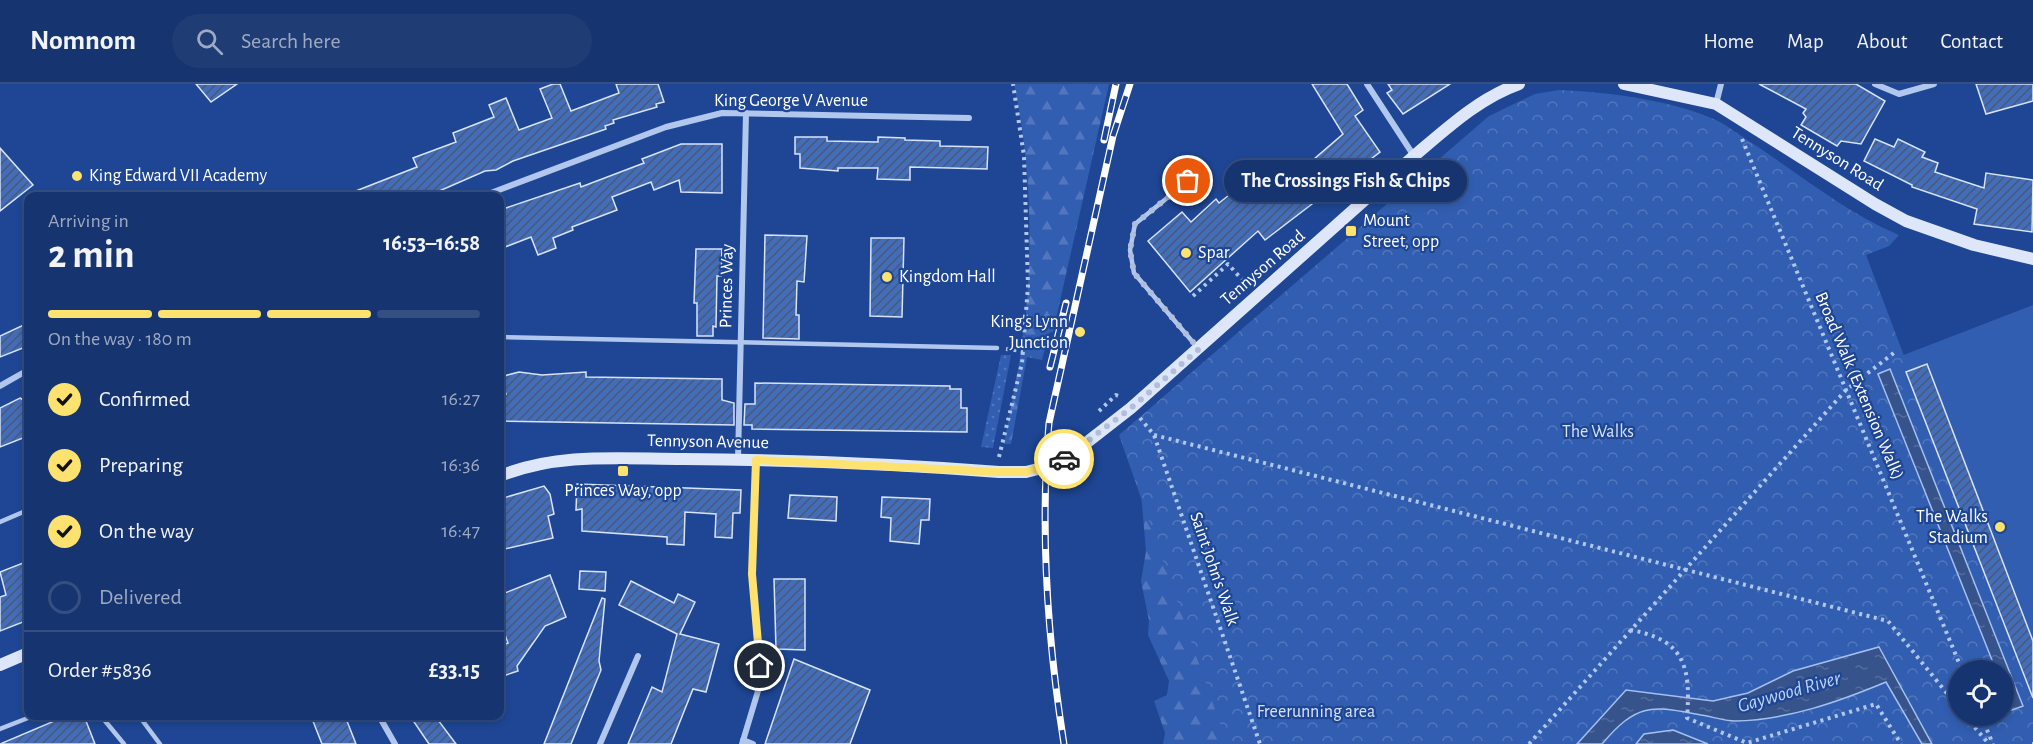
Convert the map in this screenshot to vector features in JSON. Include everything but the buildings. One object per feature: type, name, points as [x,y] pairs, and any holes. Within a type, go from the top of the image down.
[{"type":"main road","name":"Tennyson Road","points":[[1026,472],[1072,454],[1131,408],[1414,156],[1476,107],[1519,84]]},
{"type":"main road","name":"Tennyson Road","points":[[1624,84],[1716,104],[1845,186],[1906,221],[1974,245],[2033,259]]},
{"type":"main road","name":"Tennyson Avenue","points":[[504,472],[531,464],[572,458],[756,460],[1026,472]]},
{"type":"main road","points":[[0,665],[24,655]]},
{"type":"street","points":[[1367,84],[1414,156]]},
{"type":"street","points":[[1716,104],[1721,84]]},
{"type":"street","points":[[1875,84],[1899,94],[1934,84]]},
{"type":"street","name":"King George V Avenue","points":[[494,192],[677,124],[722,113],[969,118]]},
{"type":"street","name":"Princes Way","points":[[738,460],[746,113]]},
{"type":"street","points":[[0,386],[24,372]]},
{"type":"street","points":[[753,744],[743,742],[761,681],[752,574],[756,460]]},
{"type":"street","points":[[600,744],[638,656]]},
{"type":"street","points":[[381,720],[395,744]]},
{"type":"lane","points":[[1188,181],[1135,224],[1130,250],[1134,273],[1199,349]]},
{"type":"lane","points":[[504,337],[997,348]]},
{"type":"lane","points":[[0,522],[24,512]]},
{"type":"lane","points":[[0,729],[24,720]]},
{"type":"lane","points":[[104,720],[124,744]]},
{"type":"lane","points":[[142,720],[160,744]]},
{"type":"path","points":[[999,458],[1022,363],[1028,286],[1024,156],[1013,84]]},
{"type":"path","name":"Broad Walk (Extension Walk)","points":[[1731,112],[1958,660]]},
{"type":"path","points":[[1193,296],[1228,264],[1257,296]]},
{"type":"path","points":[[1529,744],[1846,390],[1896,352]]},
{"type":"path","name":"Saint John's Walk","points":[[1131,408],[1154,435],[1260,744]]},
{"type":"path","points":[[1154,435],[1888,621],[1948,695]]},
{"type":"path","points":[[1630,630],[1654,634],[1672,647],[1686,668],[1689,692],[1687,718],[1747,744],[1876,704],[1901,744]]},
{"type":"path","points":[[1974,726],[1991,744]]},
{"type":"path","points":[[1985,726],[1991,744]]},
{"type":"green space","points":[[1014,84],[1109,84],[1053,332],[1049,333],[1042,360],[1027,357],[1011,444],[1004,444],[1021,349],[1029,273],[1027,177]]},
{"type":"green space","name":"The Walks","points":[[1559,90],[1618,95],[1680,107],[1716,120],[1843,205],[1899,235],[1889,246],[1866,255],[2033,698],[2033,744],[1227,744],[1119,435],[1489,116],[1535,94]]},
{"type":"green space","name":"The Walks Stadium","points":[[2033,305],[2033,699],[2032,699],[1901,356]]},
{"type":"green space","points":[[1001,355],[1011,355],[993,448],[981,447]]},
{"type":"green space","points":[[1140,482],[1275,744],[1163,744],[1165,733],[1154,701],[1167,695],[1169,681],[1148,635],[1149,621],[1141,581],[1146,551]]},
{"type":"water","points":[[1890,369],[2005,660],[1992,660],[1878,374]]},
{"type":"water","name":"Gaywood River","points":[[1879,647],[1932,744],[1922,744],[1886,682],[1812,709],[1754,720],[1732,721],[1674,710],[1649,710],[1627,719],[1602,744],[1577,744],[1626,690],[1713,701],[1748,693],[1793,671]]},
{"type":"water","points":[[2014,683],[2023,706],[2014,709]]},
{"type":"water","points":[[1673,730],[1708,744],[1636,744],[1644,734]]},
{"type":"railway","points":[[1104,140],[1116,84]]},
{"type":"railway","points":[[1064,744],[1049,624],[1045,543],[1049,423],[1113,136],[1130,84]]},
{"type":"railway","points":[[1050,367],[1066,303]]},
{"type":"way so far","points":[[1064,459],[1131,408],[1199,349],[1134,273],[1130,250],[1135,224],[1188,181]]},
{"type":"place","name":"King Edward VII Academy","points":[[77,176]]},
{"type":"place","name":"The Crossings Fish & Chips","points":[[1188,181]]},
{"type":"place","name":"Mount Street, opp","points":[[1351,231]]},
{"type":"place","name":"Spar","points":[[1186,253]]},
{"type":"place","name":"Kingdom Hall","points":[[887,277]]},
{"type":"place","name":"King's Lynn Junction","points":[[1080,332]]},
{"type":"place","name":"Princes Way, opp","points":[[623,471]]},
{"type":"place","name":"The Walks Stadium","points":[[2000,527]]},
{"type":"route","points":[[760,666],[752,574],[756,460],[1026,472],[1064,459]]},
{"type":"park label","name":"Freerunning area","points":[[1316,712]]}]
